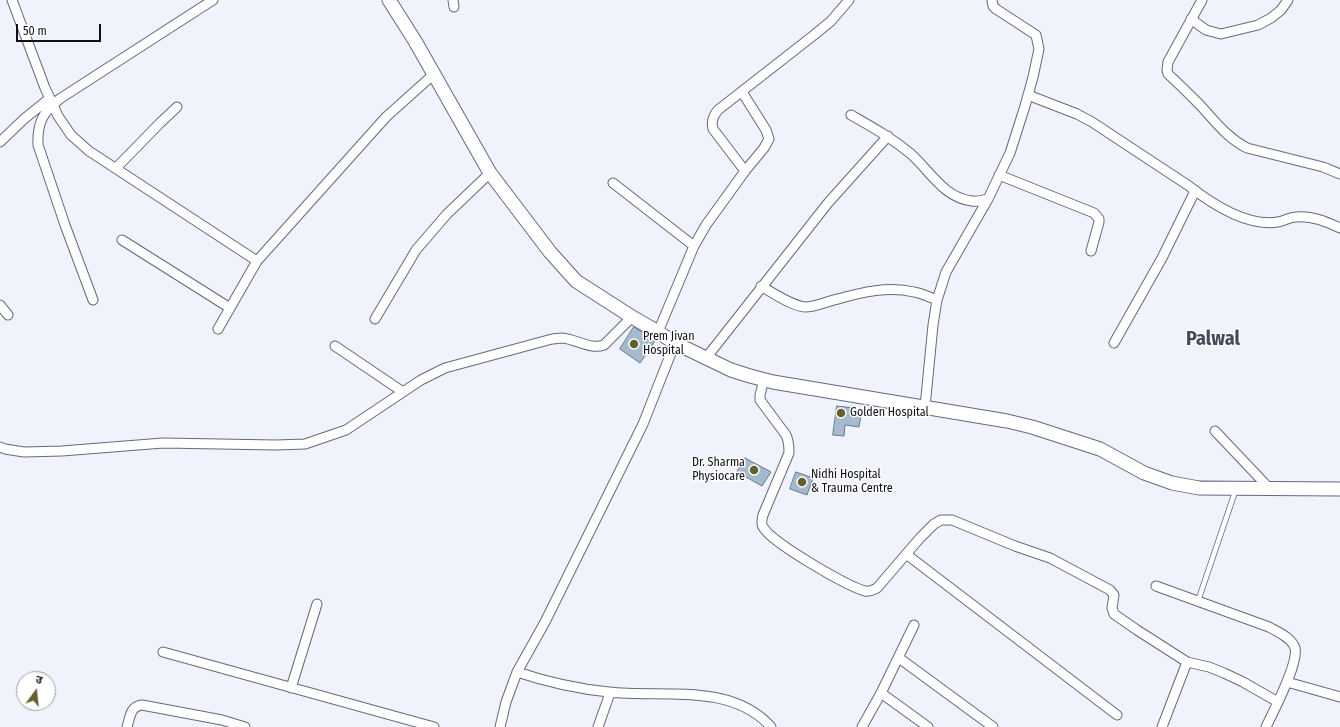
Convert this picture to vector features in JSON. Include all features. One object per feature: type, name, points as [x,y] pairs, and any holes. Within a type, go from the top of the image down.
[{"type":"main road","points":[[389,0],[415,40],[490,172],[550,252],[576,281],[675,343],[731,370],[764,380],[1007,421],[1032,427],[1100,449],[1144,473],[1172,483],[1199,488],[1340,490]]},
{"type":"street","points":[[12,0],[51,101],[58,116],[71,135],[89,151],[257,261]]},
{"type":"street","points":[[0,142],[24,119],[51,101],[213,0]]},
{"type":"street","points":[[745,171],[713,129],[713,115],[831,21],[849,0]]},
{"type":"street","points":[[925,407],[937,300],[946,272],[988,199],[1010,152],[1028,95],[1039,49],[1036,35],[993,6],[992,0]]},
{"type":"street","points":[[1202,0],[1168,62],[1168,74],[1200,104],[1227,135],[1247,148],[1323,167],[1340,174]]},
{"type":"street","points":[[1191,19],[1206,30],[1221,34],[1258,25],[1271,18],[1281,10],[1288,0]]},
{"type":"street","points":[[218,329],[257,261],[386,117],[434,74]]},
{"type":"street","points":[[658,332],[694,246],[706,225],[745,171],[764,148],[769,139],[766,130],[742,92]]},
{"type":"street","points":[[1028,95],[1077,114],[1092,122],[1215,204],[1231,212],[1249,219],[1266,222],[1279,222],[1294,217],[1303,216],[1325,221],[1340,228]]},
{"type":"street","points":[[51,101],[41,120],[37,132],[38,145],[93,300]]},
{"type":"street","points":[[116,168],[177,107]]},
{"type":"street","points":[[851,115],[888,136],[912,154],[935,180],[949,193],[973,202],[988,199]]},
{"type":"street","points":[[706,358],[761,286],[828,203],[888,136]]},
{"type":"street","points":[[375,319],[416,250],[447,214],[490,172]]},
{"type":"street","points":[[999,175],[1094,213],[1099,222],[1091,251]]},
{"type":"street","points":[[613,183],[694,246]]},
{"type":"street","points":[[1114,343],[1162,258],[1195,191]]},
{"type":"street","points":[[122,240],[230,308]]},
{"type":"street","points":[[761,286],[798,306],[806,307],[873,291],[899,290],[914,292],[937,300]]},
{"type":"street","points":[[0,305],[8,315]]},
{"type":"street","points":[[0,447],[24,452],[62,451],[163,443],[276,445],[305,444],[346,430],[421,380],[445,368],[552,339],[562,338],[599,347],[604,345],[632,317]]},
{"type":"street","points":[[500,727],[506,702],[517,672],[545,622],[643,424],[675,343]]},
{"type":"street","points":[[335,346],[403,392]]},
{"type":"street","points":[[764,380],[760,400],[786,435],[789,441],[789,453],[762,515],[763,528],[794,553],[852,586],[866,591],[872,591],[877,588],[934,524],[941,520],[952,520],[1015,546],[1050,558],[1110,590],[1114,595],[1112,608],[1114,614],[1137,630],[1187,662],[1209,667],[1224,673],[1278,702]]},
{"type":"street","points":[[1215,431],[1270,489]]},
{"type":"street","points":[[906,554],[1117,715]]},
{"type":"street","points":[[1156,586],[1269,627],[1280,633],[1295,647],[1295,657],[1287,682],[1266,727]]},
{"type":"street","points":[[291,688],[318,604]]},
{"type":"street","points":[[863,726],[899,658],[914,625]]},
{"type":"street","points":[[163,652],[434,727]]},
{"type":"street","points":[[899,658],[993,727]]},
{"type":"street","points":[[1162,727],[1187,662]]},
{"type":"street","points":[[517,672],[544,681],[610,693],[679,693],[710,696],[747,708],[757,714],[771,727]]},
{"type":"street","points":[[1287,682],[1340,697]]},
{"type":"street","points":[[598,727],[610,693]]},
{"type":"street","points":[[881,693],[928,727]]},
{"type":"street","points":[[127,727],[132,709],[142,705],[222,720],[245,727]]},
{"type":"lane","points":[[1198,601],[1236,488]]},
{"type":"building","points":[[634,327],[655,341],[640,363],[620,349]]},
{"type":"building","points":[[837,406],[862,409],[859,427],[845,425],[844,436],[833,435]]},
{"type":"building","points":[[745,458],[771,472],[762,486],[737,472]]},
{"type":"building","points":[[796,472],[813,478],[807,495],[790,489]]},
{"type":"place","name":"Prem Jivan Hospital","points":[[634,344]]},
{"type":"place","name":"Golden Hospital","points":[[841,413]]},
{"type":"place","name":"Dr. Sharma Physiocare","points":[[754,470]]},
{"type":"place","name":"Nidhi Hospital & Trauma Centre","points":[[802,482]]},
{"type":"district","name":"Palwal","points":[[1213,339]]}]
